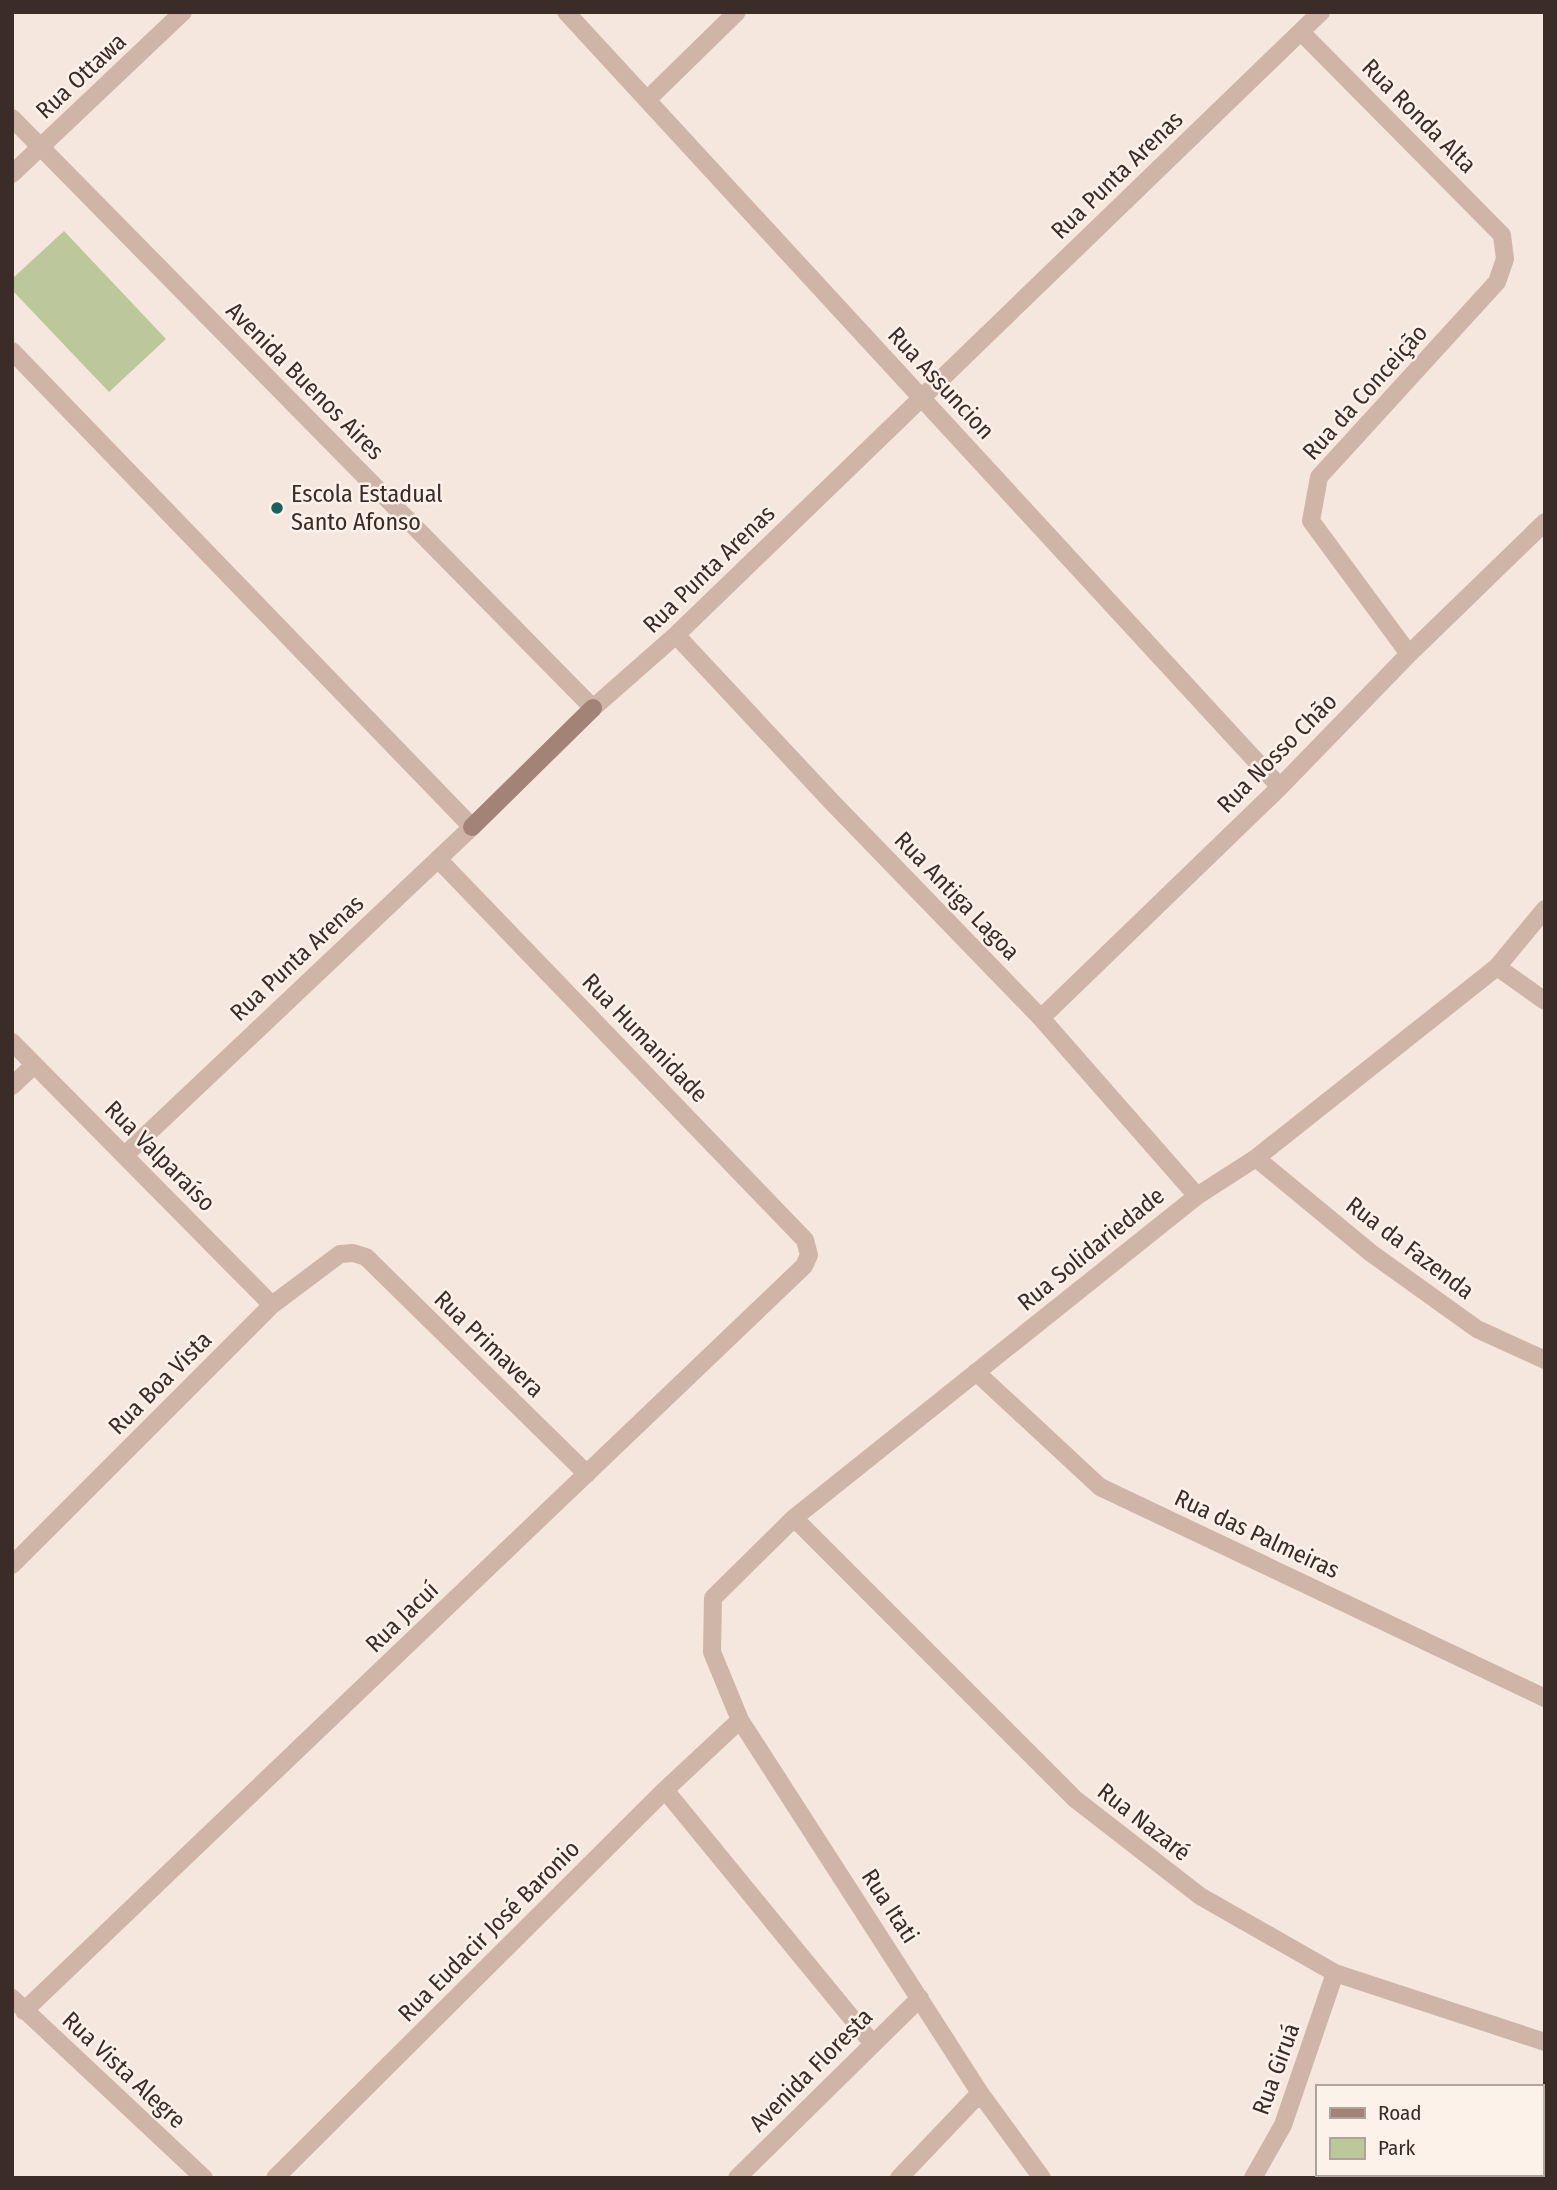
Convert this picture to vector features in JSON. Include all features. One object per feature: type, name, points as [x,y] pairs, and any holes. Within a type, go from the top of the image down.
[{"type":"street","name":"Rua Ottawa","points":[[12,174],[183,12]]},
{"type":"street","name":"Rua Assuncion","points":[[566,12],[1280,787]]},
{"type":"street","points":[[648,99],[737,12]]},
{"type":"street","name":"Rua Punta Arenas","points":[[125,1154],[472,827],[593,708],[676,635],[1321,12]]},
{"type":"street","name":"Rua Ronda Alta","points":[[1301,32],[1502,235]]},
{"type":"street","name":"Avenida Buenos Aires","points":[[12,118],[593,708]]},
{"type":"street","name":"Rua da Conceição","points":[[1409,654],[1311,521],[1314,499],[1319,477],[1497,282],[1504,258],[1502,235]]},
{"type":"street","points":[[12,351],[472,827]]},
{"type":"street","name":"Rua Nosso Chão","points":[[1041,1018],[1280,787],[1409,654],[1545,522]]},
{"type":"street","name":"Rua Antiga Lagoa","points":[[676,635],[830,800],[1041,1018],[1197,1196]]},
{"type":"street","name":"Rua Humanidade","points":[[438,859],[805,1240],[809,1255]]},
{"type":"street","name":"Rua Solidariedade","points":[[712,1652],[713,1598],[794,1518],[1197,1196],[1256,1158],[1497,967],[1545,909]]},
{"type":"street","points":[[1497,967],[1545,1001]]},
{"type":"street","name":"Rua Valparaíso","points":[[12,1042],[272,1305]]},
{"type":"street","points":[[12,1086],[34,1065]]},
{"type":"street","name":"Rua da Fazenda","points":[[1256,1158],[1371,1253],[1477,1329],[1545,1360]]},
{"type":"street","name":"Rua Boa Vista","points":[[12,1565],[272,1305],[340,1254],[353,1253]]},
{"type":"street","name":"Rua Primavera","points":[[353,1253],[366,1257],[587,1474]]},
{"type":"street","name":"Rua Jacuí","points":[[18,2005],[587,1474],[804,1266],[809,1255]]},
{"type":"street","name":"Rua das Palmeiras","points":[[976,1372],[1100,1487],[1545,1699]]},
{"type":"street","name":"Rua Nazaré","points":[[794,1518],[1075,1800],[1200,1896],[1335,1973],[1545,2042]]},
{"type":"street","name":"Rua Itati","points":[[712,1652],[740,1720],[980,2093],[1042,2178]]},
{"type":"street","name":"Rua Eudacir José Baronio","points":[[275,2178],[665,1790],[740,1720]]},
{"type":"street","points":[[665,1790],[873,2044]]},
{"type":"street","name":"Rua Giruá","points":[[1253,2178],[1283,2125],[1335,1973]]},
{"type":"street","name":"Avenida Floresta","points":[[737,2178],[920,1998]]},
{"type":"street","name":"Rua Vista Alegre","points":[[18,2005],[204,2178]]},
{"type":"street","points":[[899,2178],[980,2093]]},
{"type":"green space","points":[[64,231],[166,339],[109,392],[12,290],[12,279]]},
{"type":"place","name":"Escola Estadual Santo Afonso","points":[[277,508]]}]
